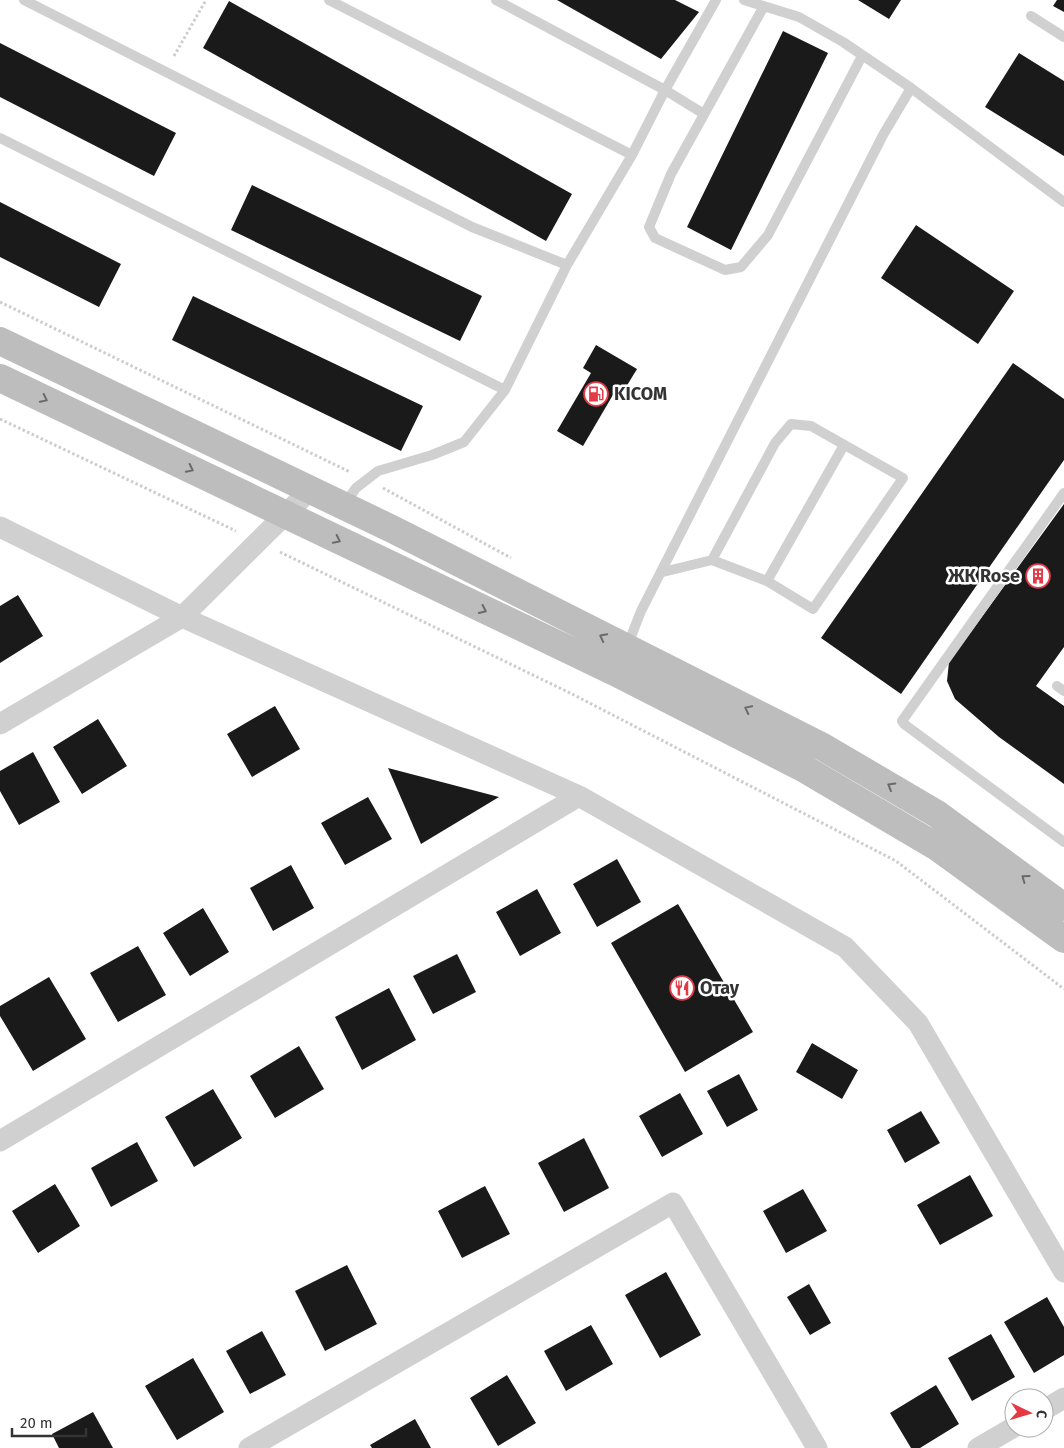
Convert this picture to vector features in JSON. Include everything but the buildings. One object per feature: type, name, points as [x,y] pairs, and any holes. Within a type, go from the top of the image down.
[{"type":"main road","points":[[0,341],[344,506],[385,545]]},
{"type":"main road","points":[[0,378],[284,514],[385,545],[620,660],[823,747],[929,809],[1064,907]]},
{"type":"main road","points":[[620,660],[937,846],[1064,939]]},
{"type":"street","points":[[0,724],[182,618],[310,490]]},
{"type":"street","points":[[0,527],[182,618],[579,796],[845,947],[918,1022],[1064,1272]]},
{"type":"street","points":[[0,1141],[579,796]]},
{"type":"street","points":[[249,1448],[673,1203],[817,1448]]},
{"type":"street","points":[[978,1448],[1004,1433]]},
{"type":"lane","points":[[24,0],[472,227],[567,265]]},
{"type":"lane","points":[[328,0],[632,155]]},
{"type":"lane","points":[[496,0],[665,90],[704,114]]},
{"type":"lane","points":[[344,506],[356,488],[378,471],[432,455],[464,442],[505,390],[567,265],[632,155],[665,90],[716,0]]},
{"type":"lane","points":[[744,0],[799,16],[910,88],[1064,202]]},
{"type":"lane","points":[[764,6],[671,174],[648,227],[655,238],[725,270],[741,267],[768,235],[862,56]]},
{"type":"lane","points":[[1031,16],[1064,36]]},
{"type":"lane","points":[[620,660],[641,611],[663,572],[886,128],[910,88]]},
{"type":"lane","points":[[0,138],[505,390]]},
{"type":"lane","points":[[663,572],[712,560],[767,581],[814,609],[903,478],[811,426],[790,424],[775,443],[712,560]]},
{"type":"lane","points":[[767,581],[844,445]]},
{"type":"lane","points":[[1064,493],[902,721],[1064,842]]},
{"type":"path","points":[[165,72],[206,0]]},
{"type":"path","points":[[0,419],[572,694],[896,861],[1064,989]]},
{"type":"place","name":"KICOM","points":[[596,394]]},
{"type":"place","name":"ЖК Rose","points":[[1038,576]]},
{"type":"place","name":"Отау","points":[[682,988]]}]
